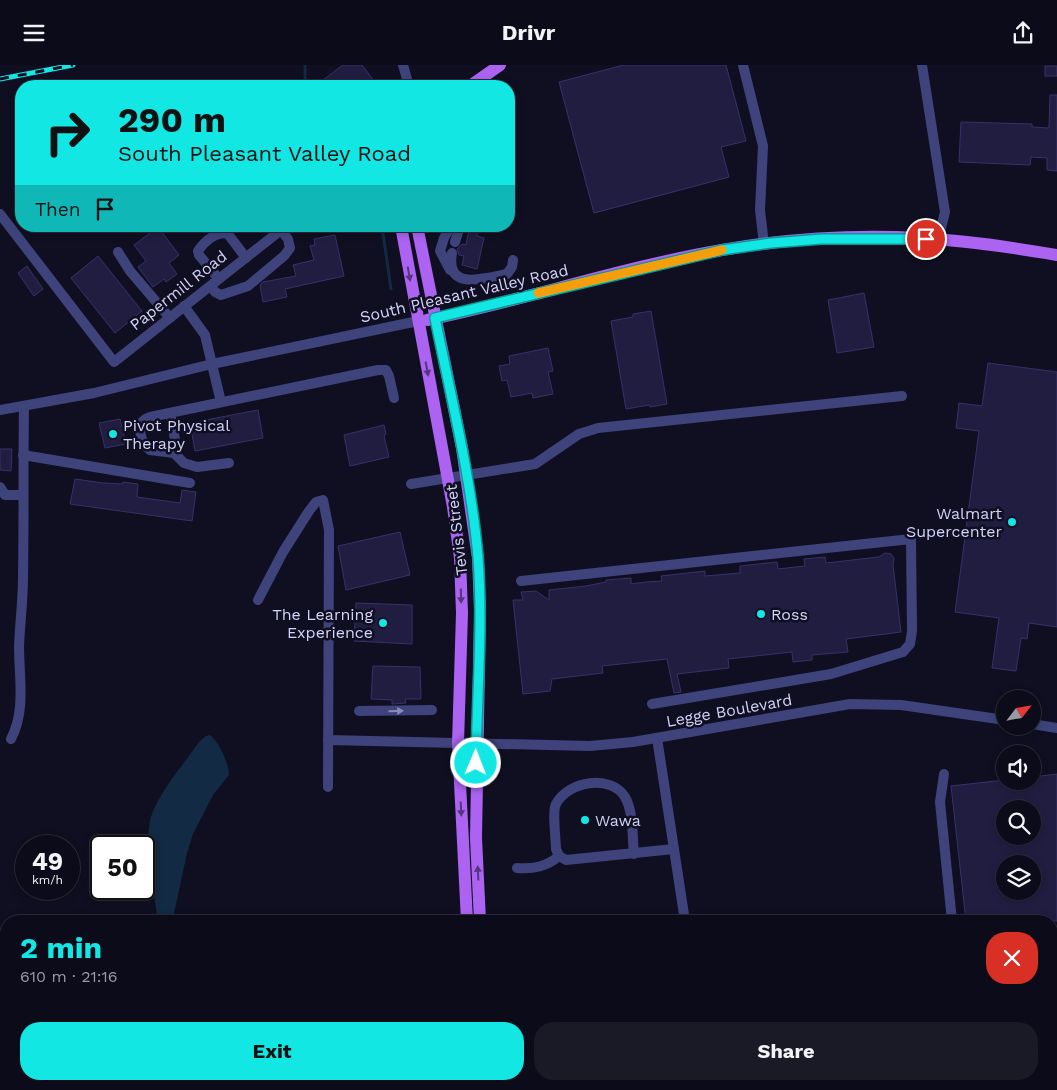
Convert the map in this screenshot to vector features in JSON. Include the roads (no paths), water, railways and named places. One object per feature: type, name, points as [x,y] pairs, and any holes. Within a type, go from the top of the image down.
[{"type":"main road","points":[[479,80],[500,65]]},
{"type":"main road","name":"Tevis Street","points":[[402,232],[455,525],[461,586],[458,743],[467,915]]},
{"type":"main road","name":"Tevis Street","points":[[418,232],[466,475],[475,532],[479,584],[476,838],[480,915]]},
{"type":"main road","name":"South Pleasant Valley Road","points":[[418,321],[691,256],[764,244],[849,238],[938,239],[1057,255]]},
{"type":"street","points":[[403,65],[407,80]]},
{"type":"street","points":[[743,65],[763,146],[760,209],[764,244]]},
{"type":"street","points":[[922,65],[945,212],[938,239]]},
{"type":"street","name":"Papermill Road","points":[[0,214],[114,362],[278,232]]},
{"type":"street","points":[[246,258],[233,239],[224,232],[204,243],[198,251],[215,282],[215,292],[221,295],[248,286],[288,252],[290,246],[285,232]]},
{"type":"street","points":[[448,232],[440,251],[449,269],[461,278],[473,281],[507,274],[512,267],[513,260]]},
{"type":"street","points":[[455,242],[458,232]]},
{"type":"street","points":[[118,252],[130,271],[170,318]]},
{"type":"street","points":[[452,253],[452,265],[456,274],[461,278]]},
{"type":"street","points":[[184,306],[202,329],[221,402]]},
{"type":"street","name":"South Pleasant Valley Road","points":[[0,410],[94,393],[212,365],[418,321]]},
{"type":"street","points":[[229,463],[196,467],[184,463],[174,453],[150,450],[145,446],[140,424],[145,418],[382,370],[389,374],[394,398]]},
{"type":"street","points":[[412,485],[535,464],[579,434],[598,428],[902,396]]},
{"type":"street","points":[[11,739],[19,719],[21,683],[19,646],[23,579],[24,406]]},
{"type":"street","points":[[170,413],[176,445],[174,453]]},
{"type":"street","points":[[23,455],[190,483]]},
{"type":"street","points":[[0,487],[5,495],[22,495]]},
{"type":"street","points":[[258,600],[283,553],[309,511],[316,502],[323,500],[329,531],[328,787]]},
{"type":"street","points":[[521,581],[911,539],[912,631],[910,644],[903,653],[831,674],[652,704]]},
{"type":"street","name":"Legge Boulevard","points":[[328,740],[590,746],[657,738],[826,707],[866,703],[901,705],[996,719]]},
{"type":"street","points":[[359,711],[432,710]]},
{"type":"street","points":[[1041,725],[1057,728]]},
{"type":"street","points":[[657,738],[685,915]]},
{"type":"street","points":[[944,774],[940,802],[951,915]]},
{"type":"street","points":[[634,853],[629,807],[623,795],[615,787],[604,784],[588,784],[574,787],[564,794],[555,805],[556,849],[559,856],[566,860],[674,849]]},
{"type":"street","points":[[517,868],[540,867],[550,863],[559,856]]},
{"type":"water","points":[[210,735],[213,738],[223,754],[229,775],[213,795],[193,834],[174,915],[157,915],[155,900],[155,835],[148,835],[150,820],[158,800],[199,742],[206,736]]},
{"type":"waterway","points":[[305,65],[305,80]]},
{"type":"waterway","points":[[383,232],[391,289]]},
{"type":"railway","points":[[0,79],[73,65]]},
{"type":"place","name":"Pivot Physical Therapy","points":[[113,434]]},
{"type":"place","name":"Walmart Supercenter","points":[[1012,522]]},
{"type":"place","name":"Ross","points":[[761,614]]},
{"type":"place","name":"The Learning Experience","points":[[383,623]]},
{"type":"place","name":"Wawa","points":[[585,820]]}]
